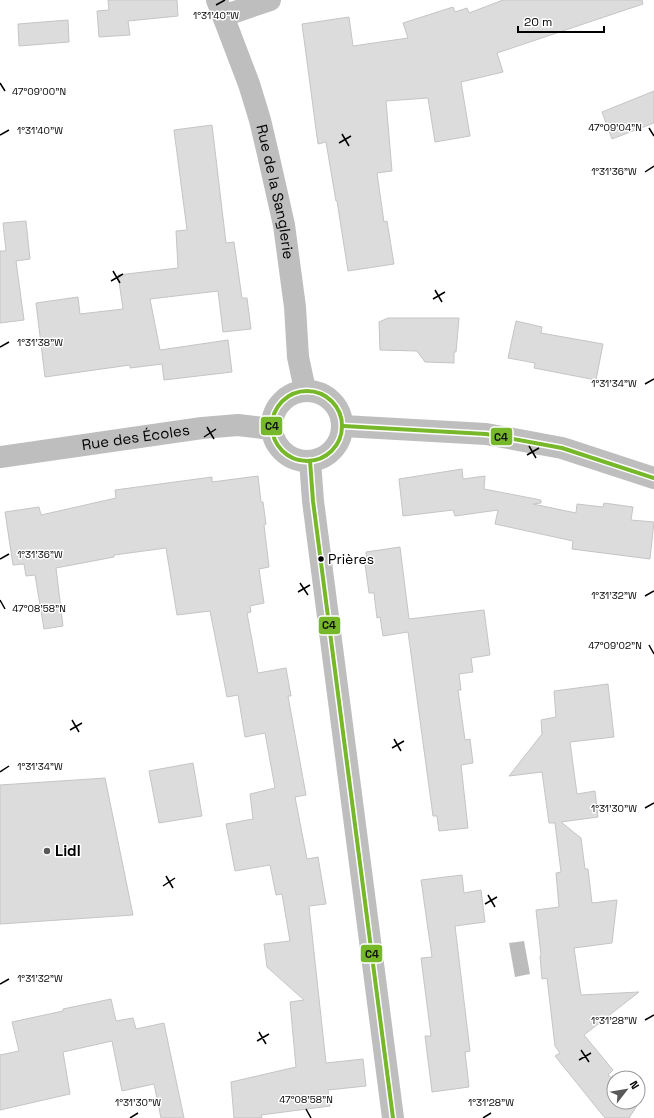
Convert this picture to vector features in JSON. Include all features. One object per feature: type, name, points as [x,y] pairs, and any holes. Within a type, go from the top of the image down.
[{"type":"street","points":[[220,8],[270,0]]},
{"type":"street","name":"Rue de la Sanglerie","points":[[220,8],[249,84],[260,120],[284,225],[295,307],[298,357],[305,390]]},
{"type":"street","points":[[305,390],[319,392],[332,400],[340,412],[343,426],[340,439],[333,450],[323,458],[310,461],[299,460],[284,453],[274,440],[271,429],[272,418],[276,407],[284,398],[294,392],[305,390]]},
{"type":"street","name":"Rue des Écoles","points":[[0,457],[202,428],[238,425],[271,429]]},
{"type":"street","points":[[343,426],[486,434],[562,448],[654,478]]},
{"type":"street","points":[[310,461],[314,509],[394,1118]]},
{"type":"shaded area","points":[[524,941],[530,974],[515,977],[509,943]]},
{"type":"building","points":[[108,0],[177,0],[178,16],[128,21],[130,35],[99,37],[97,11],[109,10]]},
{"type":"building","points":[[503,0],[642,0],[643,4],[497,53],[503,72],[461,82],[470,136],[435,142],[428,98],[386,101],[392,171],[377,173],[384,222],[387,221],[394,264],[348,271],[326,142],[318,144],[302,24],[349,17],[353,46],[408,38],[403,23],[453,7],[455,12],[467,8],[469,13]]},
{"type":"building","points":[[68,20],[69,42],[19,46],[18,24]]},
{"type":"building","points":[[654,91],[654,123],[612,139],[602,112]]},
{"type":"building","points":[[212,125],[226,243],[234,242],[242,298],[247,298],[251,329],[223,332],[218,291],[150,299],[160,350],[228,340],[232,372],[164,380],[162,364],[130,368],[130,365],[45,377],[36,303],[78,297],[80,314],[123,309],[118,275],[178,268],[176,231],[187,230],[174,130]]},
{"type":"building","points":[[26,221],[30,259],[16,261],[24,320],[0,323],[0,251],[6,251],[3,223]]},
{"type":"building","points":[[388,318],[459,318],[456,352],[454,352],[454,363],[425,362],[417,351],[380,350],[379,322]]},
{"type":"building","points":[[516,321],[542,327],[541,333],[603,344],[596,380],[534,368],[535,363],[508,358]]},
{"type":"building","points":[[462,469],[463,479],[485,476],[484,489],[541,500],[541,503],[533,504],[576,513],[577,504],[603,507],[604,503],[633,507],[631,520],[654,522],[650,559],[572,549],[573,541],[495,524],[498,510],[455,516],[453,510],[403,516],[399,479]]},
{"type":"building","points":[[258,476],[261,502],[263,502],[266,524],[264,525],[269,567],[259,569],[264,603],[250,606],[251,612],[247,613],[258,673],[286,668],[291,696],[288,696],[306,795],[295,797],[307,859],[318,857],[326,904],[309,906],[326,1063],[363,1059],[366,1086],[328,1090],[330,1106],[261,1115],[262,1118],[234,1118],[231,1082],[296,1067],[290,1002],[304,1000],[267,967],[264,944],[290,941],[282,894],[276,895],[270,865],[235,871],[226,824],[253,819],[250,794],[275,788],[265,733],[245,737],[238,695],[227,697],[210,611],[177,615],[166,548],[114,555],[114,557],[56,568],[63,626],[44,629],[35,575],[26,576],[24,564],[13,565],[5,512],[39,507],[41,515],[116,498],[115,490],[212,477],[212,482]]},
{"type":"building","points":[[400,547],[409,619],[484,610],[490,655],[471,658],[473,672],[459,674],[461,690],[458,690],[465,740],[470,739],[473,763],[461,765],[468,828],[439,831],[437,816],[433,816],[408,632],[383,636],[380,617],[377,618],[374,593],[369,593],[365,564],[367,564],[366,552]]},
{"type":"building","points":[[608,684],[614,737],[570,742],[577,794],[595,791],[598,817],[561,822],[581,838],[585,869],[588,869],[592,903],[617,900],[612,943],[574,948],[581,995],[639,992],[584,1035],[613,1070],[606,1070],[606,1110],[634,1110],[629,1118],[605,1118],[555,1056],[560,1053],[555,1046],[547,978],[542,979],[536,910],[559,907],[556,873],[561,872],[555,823],[549,823],[542,772],[509,776],[542,734],[541,720],[556,717],[554,691]]},
{"type":"building","points":[[193,763],[202,816],[159,823],[149,771]]},
{"type":"building","name":"Lidl","points":[[105,778],[133,915],[0,924],[0,785]]},
{"type":"building","points":[[462,875],[464,893],[481,890],[485,922],[455,926],[470,1051],[465,1052],[469,1087],[432,1092],[425,1036],[431,1036],[421,958],[432,957],[421,880]]},
{"type":"building","points":[[111,999],[116,1021],[133,1018],[136,1029],[164,1023],[184,1118],[161,1118],[154,1084],[122,1091],[112,1041],[63,1052],[70,1094],[0,1110],[0,1055],[19,1051],[12,1022]]},
{"type":"transit line","name":"C4","points":[[300,391],[314,391],[327,397],[336,406],[340,412],[342,426],[340,440],[332,451],[321,459],[314,461],[300,461],[293,459],[282,451],[274,440],[272,433],[272,419],[274,412],[282,401],[293,393],[300,391]]},
{"type":"transit line","name":"C4","points":[[343,426],[486,434],[562,448],[654,478]]},
{"type":"transit line","name":"C4","points":[[310,461],[313,501],[393,1118]]},
{"type":"place","name":"Prières","points":[[321,559]]},
{"type":"place","name":"Lidl","points":[[47,851]]}]
